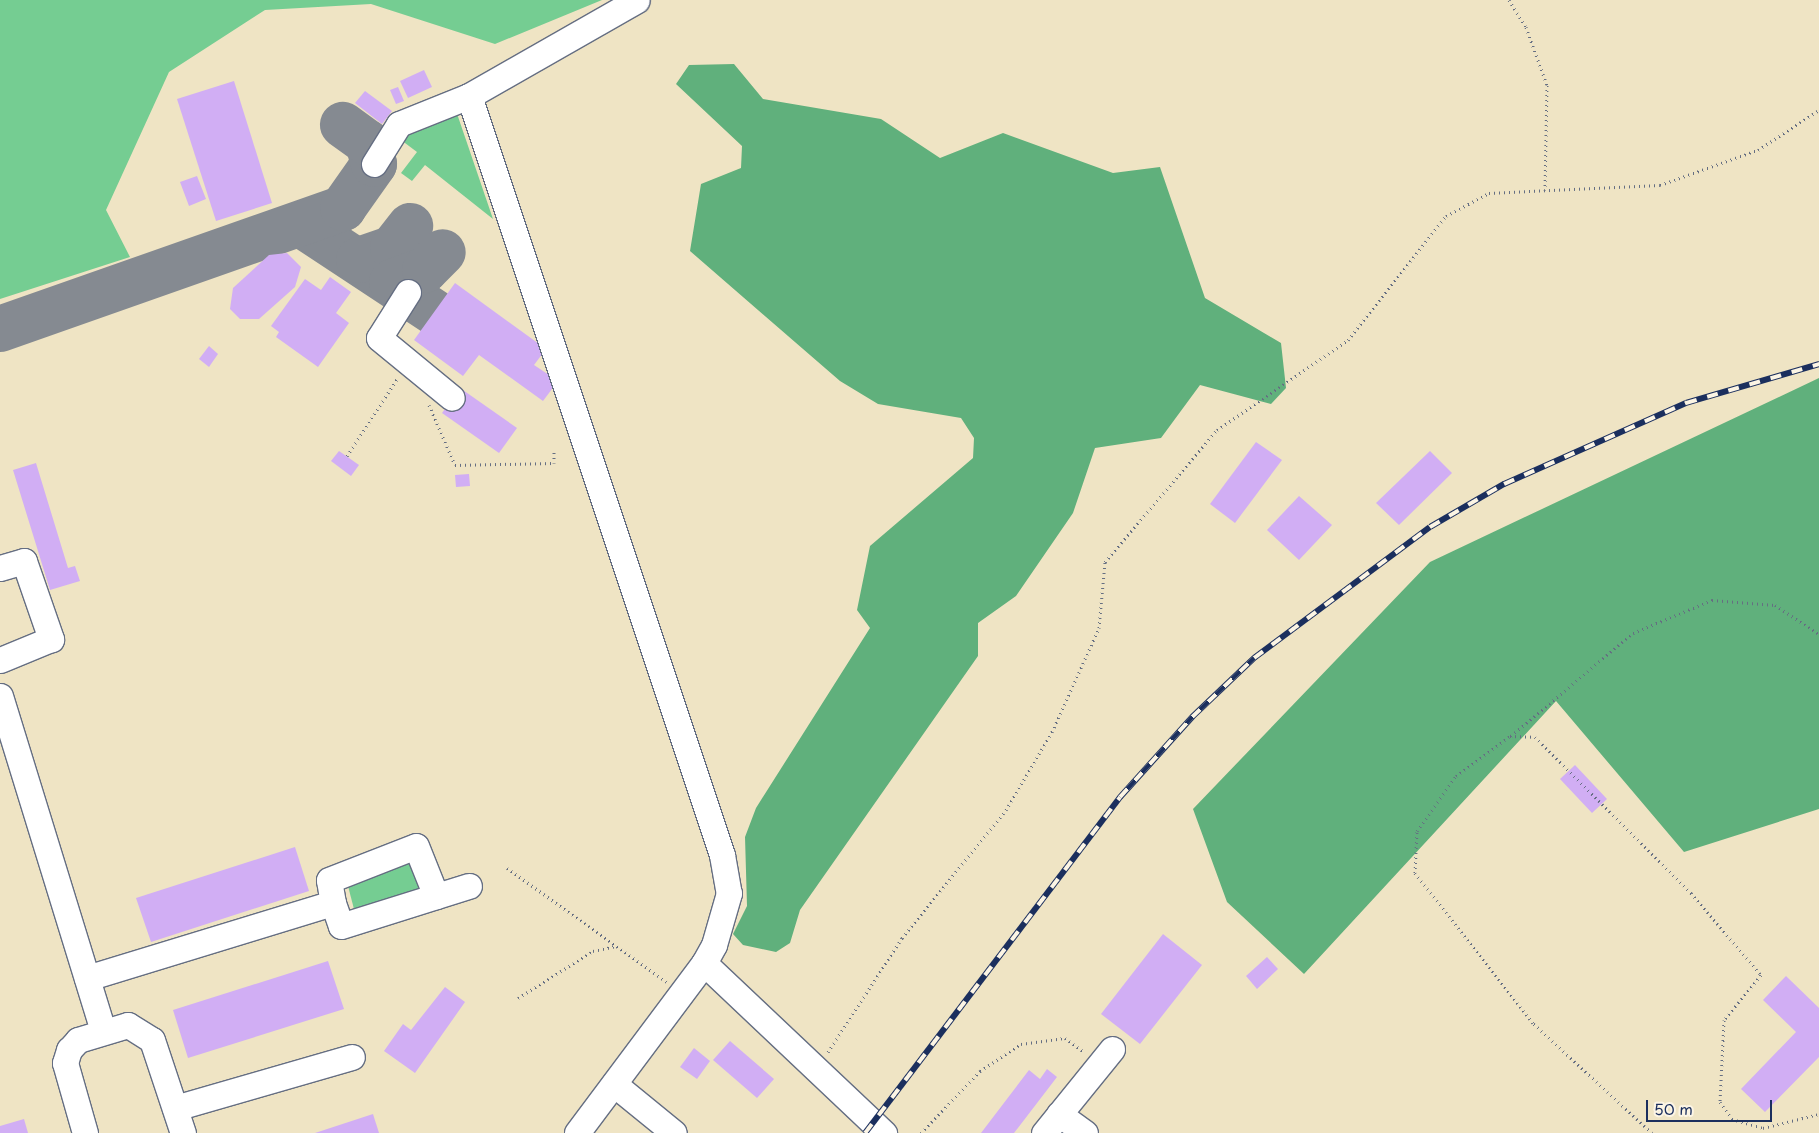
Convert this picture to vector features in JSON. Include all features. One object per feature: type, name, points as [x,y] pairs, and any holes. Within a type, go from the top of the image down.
[{"type":"lane","points":[[374,164],[399,124],[469,96],[638,0]]},
{"type":"lane","points":[[469,96],[722,855],[729,893],[714,945],[704,963],[577,1133]]},
{"type":"lane","points":[[408,292],[379,338],[414,364],[452,398]]},
{"type":"lane","points":[[0,568],[24,561],[51,639],[0,660]]},
{"type":"lane","points":[[0,696],[104,1030]]},
{"type":"lane","points":[[436,896],[416,846],[329,880],[333,903],[342,926],[469,886]]},
{"type":"lane","points":[[87,978],[333,903]]},
{"type":"lane","points":[[704,963],[884,1133]]},
{"type":"lane","points":[[85,1133],[65,1063],[78,1040],[104,1030],[128,1026],[152,1040],[183,1133]]},
{"type":"lane","points":[[1085,1133],[1052,1124],[1106,1056]]},
{"type":"lane","points":[[175,1108],[352,1057]]},
{"type":"lane","points":[[614,1084],[674,1133]]},
{"type":"path","points":[[1509,0],[1526,27],[1547,85],[1545,190]]},
{"type":"path","points":[[817,1069],[902,938],[1006,810],[1052,732],[1099,628],[1105,562],[1218,430],[1348,340],[1446,216],[1489,193],[1660,185],[1758,150],[1819,110]]},
{"type":"path","points":[[414,364],[432,416],[455,465],[554,463],[554,451]]},
{"type":"path","points":[[347,456],[414,364]]},
{"type":"path","points":[[1652,1133],[1533,1023],[1415,873],[1417,831],[1456,776],[1510,736],[1632,633],[1712,600],[1775,605],[1819,634]]},
{"type":"path","points":[[1510,736],[1535,737],[1691,892],[1761,975],[1724,1020],[1720,1102],[1732,1119],[1763,1128],[1819,1114]]},
{"type":"path","points":[[508,868],[682,992]]},
{"type":"path","points":[[518,998],[593,951],[616,946]]},
{"type":"path","points":[[921,1133],[980,1071],[1021,1044],[1065,1038],[1106,1056]]},
{"type":"green space","points":[[0,0],[602,0],[495,44],[371,4],[265,10],[169,72],[106,210],[130,257],[0,299]]},
{"type":"green space","points":[[734,64],[763,99],[881,119],[940,158],[1003,133],[1113,173],[1160,167],[1205,298],[1281,343],[1286,388],[1271,404],[1200,385],[1161,438],[1095,448],[1073,513],[1016,596],[978,623],[978,656],[800,910],[790,943],[776,952],[743,945],[733,934],[747,906],[745,837],[756,808],[870,628],[857,610],[870,546],[973,458],[974,438],[961,418],[878,404],[840,381],[690,251],[701,184],[741,168],[742,146],[676,84],[689,65]]},
{"type":"green space","points":[[452,99],[493,219],[425,165],[412,181],[401,173],[417,152],[393,134]]},
{"type":"green space","points":[[1819,378],[1819,809],[1684,852],[1556,701],[1304,974],[1227,902],[1193,809],[1430,562]]},
{"type":"green space","points":[[416,860],[427,892],[355,913],[348,886]]},
{"type":"building","points":[[424,70],[432,87],[408,98],[400,81]]},
{"type":"building","points":[[234,81],[272,203],[216,221],[177,99]]},
{"type":"building","points":[[398,87],[404,101],[396,104],[390,90]]},
{"type":"building","points":[[365,91],[392,111],[382,124],[355,103]]},
{"type":"building","points":[[197,176],[206,199],[189,206],[180,182]]},
{"type":"building","points":[[287,253],[301,267],[295,287],[259,319],[240,319],[230,309],[233,288],[269,255]]},
{"type":"building","points":[[330,277],[351,292],[336,313],[349,323],[318,367],[276,337],[279,332],[271,326],[305,279],[321,290]]},
{"type":"building","points":[[455,283],[546,349],[534,365],[558,381],[543,401],[479,355],[463,376],[414,340]]},
{"type":"building","points":[[209,346],[218,354],[209,367],[199,359]]},
{"type":"building","points":[[460,388],[517,428],[499,453],[442,413]]},
{"type":"building","points":[[1256,442],[1282,460],[1235,523],[1210,504]]},
{"type":"building","points":[[339,451],[359,465],[351,476],[331,461]]},
{"type":"building","points":[[1430,451],[1452,473],[1399,525],[1376,503]]},
{"type":"building","points":[[36,463],[68,568],[75,566],[80,581],[50,590],[13,470]]},
{"type":"building","points":[[469,474],[470,486],[456,487],[455,475]]},
{"type":"building","points":[[1299,496],[1332,525],[1299,560],[1267,530]]},
{"type":"building","points":[[1575,765],[1607,799],[1592,813],[1560,779]]},
{"type":"building","points":[[295,847],[309,891],[151,942],[136,898]]},
{"type":"building","points":[[1163,934],[1202,965],[1140,1044],[1101,1014]]},
{"type":"building","points":[[1267,957],[1278,969],[1257,989],[1246,976]]},
{"type":"building","points":[[328,961],[344,1009],[188,1058],[173,1010]]},
{"type":"building","points":[[1786,976],[1819,1008],[1819,1057],[1765,1112],[1741,1089],[1796,1032],[1763,1000]]},
{"type":"building","points":[[445,987],[465,1002],[415,1073],[384,1051],[403,1024],[411,1030]]},
{"type":"building","points":[[730,1041],[774,1079],[757,1098],[713,1060]]},
{"type":"building","points":[[694,1048],[710,1061],[697,1079],[680,1067]]},
{"type":"building","points":[[1047,1069],[1057,1077],[1014,1133],[981,1133],[1029,1070],[1040,1079]]},
{"type":"building","points":[[373,1114],[379,1133],[315,1133]]},
{"type":"building","points":[[24,1119],[28,1133],[0,1133],[0,1126]]},
{"type":"taxiway","points":[[0,329],[343,208],[374,164],[368,143],[343,125]]},
{"type":"taxiway","points":[[302,225],[434,312]]},
{"type":"taxiway","points":[[359,260],[393,248],[410,226]]},
{"type":"taxiway","points":[[392,282],[425,270],[443,252]]},
{"type":"railway","points":[[865,1133],[1120,797],[1192,717],[1254,658],[1430,527],[1504,484],[1686,403],[1819,364]]}]
